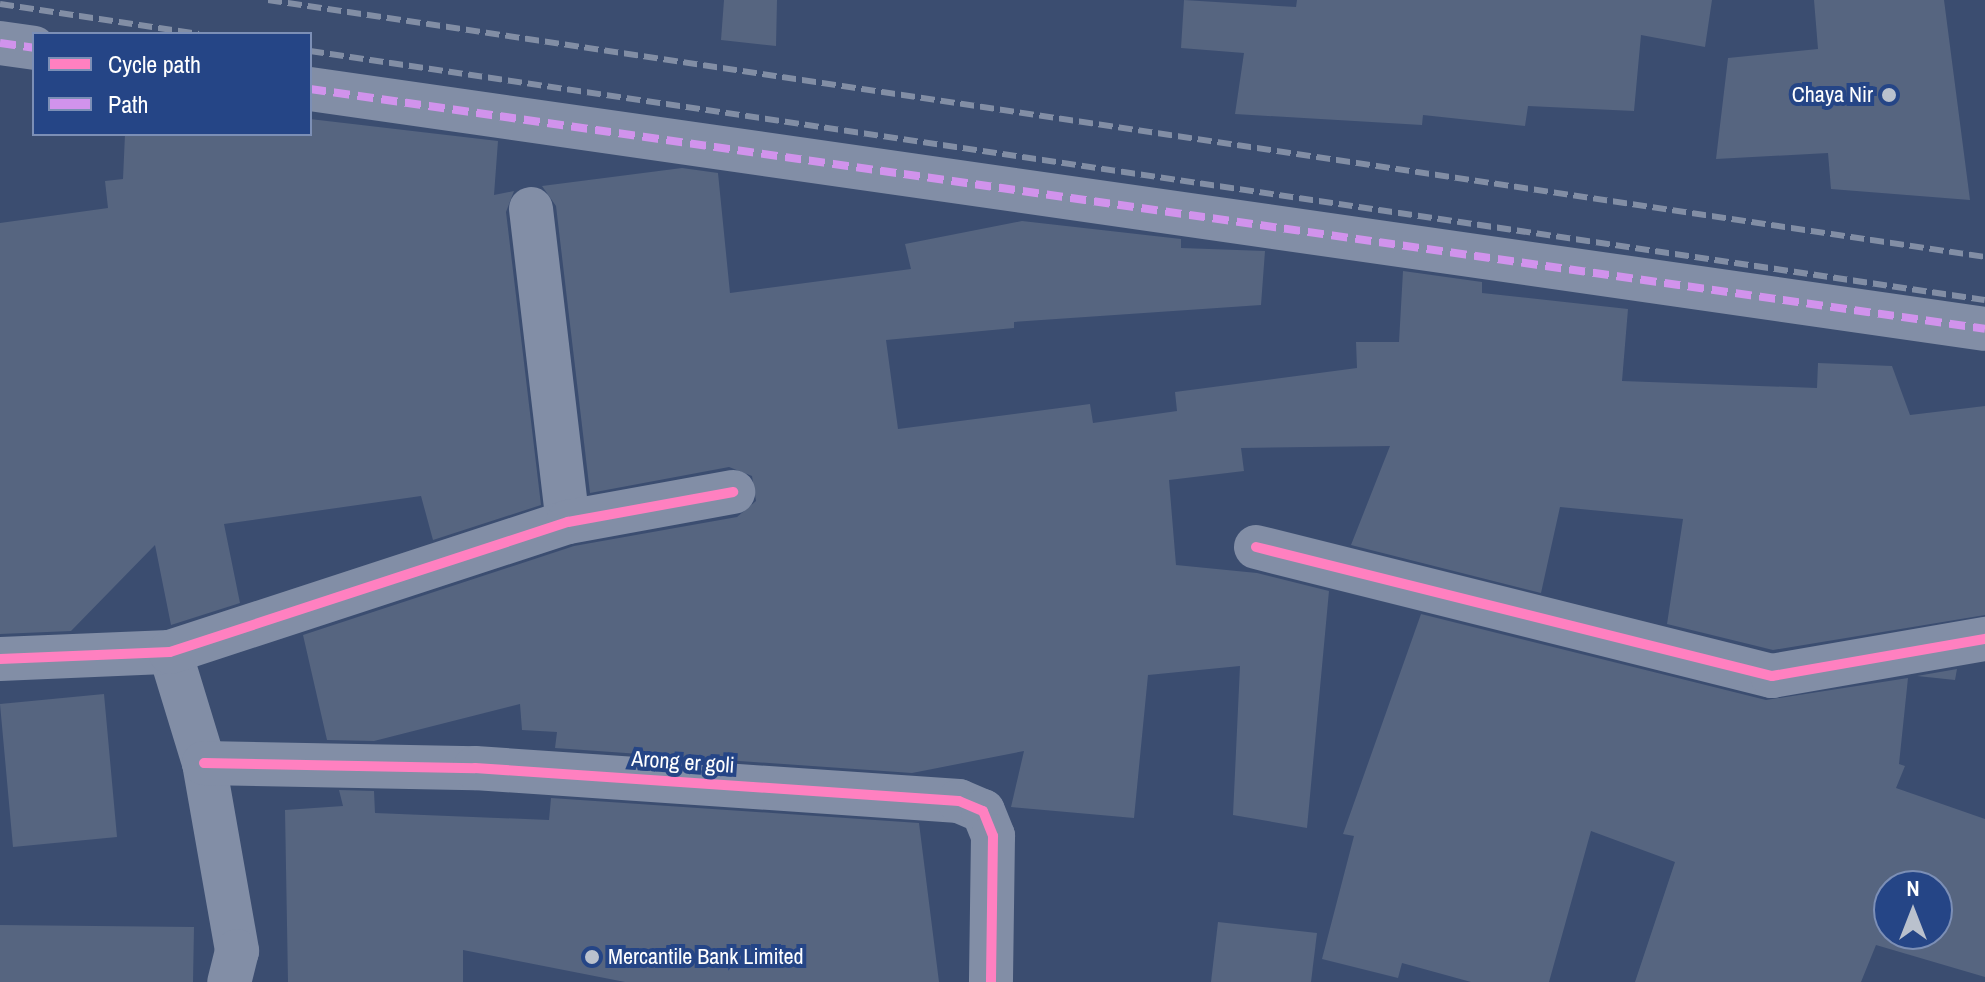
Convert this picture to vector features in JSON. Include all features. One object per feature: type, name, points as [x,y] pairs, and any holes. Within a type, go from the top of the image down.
[{"type":"street","points":[[0,43],[32,48]]},
{"type":"street","points":[[312,89],[1985,329]]},
{"type":"street","points":[[531,209],[568,522]]},
{"type":"street","points":[[0,659],[170,652],[568,522],[733,492]]},
{"type":"street","points":[[1256,547],[1772,676],[1985,639]]},
{"type":"street","points":[[170,652],[204,763],[237,951],[229,982]]},
{"type":"street","name":"Arong er goli","points":[[204,763],[475,768],[959,801],[983,811],[993,836],[991,982]]},
{"type":"building","points":[[724,0],[777,0],[776,46],[721,40]]},
{"type":"building","points":[[1184,0],[1296,7],[1297,0],[1712,0],[1705,47],[1641,35],[1634,111],[1528,106],[1525,126],[1423,115],[1422,125],[1235,114],[1244,53],[1181,48]]},
{"type":"building","name":"Chaya Nir","points":[[1814,0],[1944,0],[1970,200],[1831,189],[1828,153],[1716,159],[1728,58],[1818,49]]},
{"type":"building","points":[[312,119],[498,141],[494,195],[514,191],[506,212],[541,505],[433,540],[421,496],[224,524],[240,603],[171,625],[155,545],[71,631],[0,634],[0,223],[108,208],[105,181],[123,179],[125,136],[312,136]]},
{"type":"building","points":[[682,168],[718,173],[730,293],[911,269],[905,244],[1022,221],[1181,239],[1181,248],[1265,251],[1261,305],[1014,322],[1014,328],[886,340],[898,429],[1090,404],[1093,423],[1177,411],[1175,392],[1357,368],[1356,342],[1399,342],[1403,271],[1482,282],[1482,293],[1628,309],[1622,381],[1817,388],[1818,363],[1892,366],[1910,415],[1985,406],[1985,615],[1773,650],[1667,624],[1683,519],[1560,507],[1541,593],[1351,545],[1390,446],[1241,448],[1244,471],[1169,480],[1176,565],[1257,573],[1329,591],[1307,828],[1233,815],[1240,666],[1148,675],[1134,818],[1011,807],[1024,751],[912,773],[555,748],[557,732],[522,730],[520,704],[374,741],[327,740],[303,635],[574,546],[737,517],[756,501],[752,476],[729,467],[590,493],[556,206],[542,186]]},
{"type":"building","points":[[1421,614],[1766,700],[1908,678],[1899,764],[1905,766],[1896,788],[1985,819],[1985,977],[1893,950],[1953,950],[1953,870],[1873,870],[1874,950],[1861,982],[1635,982],[1675,862],[1591,831],[1549,982],[1471,982],[1402,963],[1398,978],[1322,959],[1354,836],[1343,834]]},
{"type":"building","points":[[1957,669],[1955,680],[1917,676]]},
{"type":"building","points":[[104,694],[117,837],[13,847],[0,704]]},
{"type":"building","points":[[339,790],[374,791],[375,813],[549,820],[551,798],[919,823],[939,982],[625,982],[463,950],[463,982],[288,982],[285,810],[343,806]]},
{"type":"building","points":[[1218,922],[1317,933],[1311,982],[1211,982]]},
{"type":"building","points":[[0,925],[194,927],[193,982],[0,982]]},
{"type":"railway","points":[[268,0],[1985,257]]},
{"type":"railway","points":[[0,4],[186,32]]},
{"type":"railway","points":[[312,51],[1985,300]]},
{"type":"marked path","points":[[0,43],[32,48]]},
{"type":"marked path","points":[[312,89],[1985,329]]},
{"type":"cycle path","points":[[0,659],[170,652],[568,522],[733,492]]},
{"type":"cycle path","points":[[1256,547],[1772,676],[1985,639]]},
{"type":"cycle path","points":[[204,763],[475,768],[959,801],[983,811],[993,836],[991,982]]},
{"type":"place","name":"Chaya Nir","points":[[1889,95]]},
{"type":"place","name":"Mercantile Bank Limited","points":[[592,957]]}]
